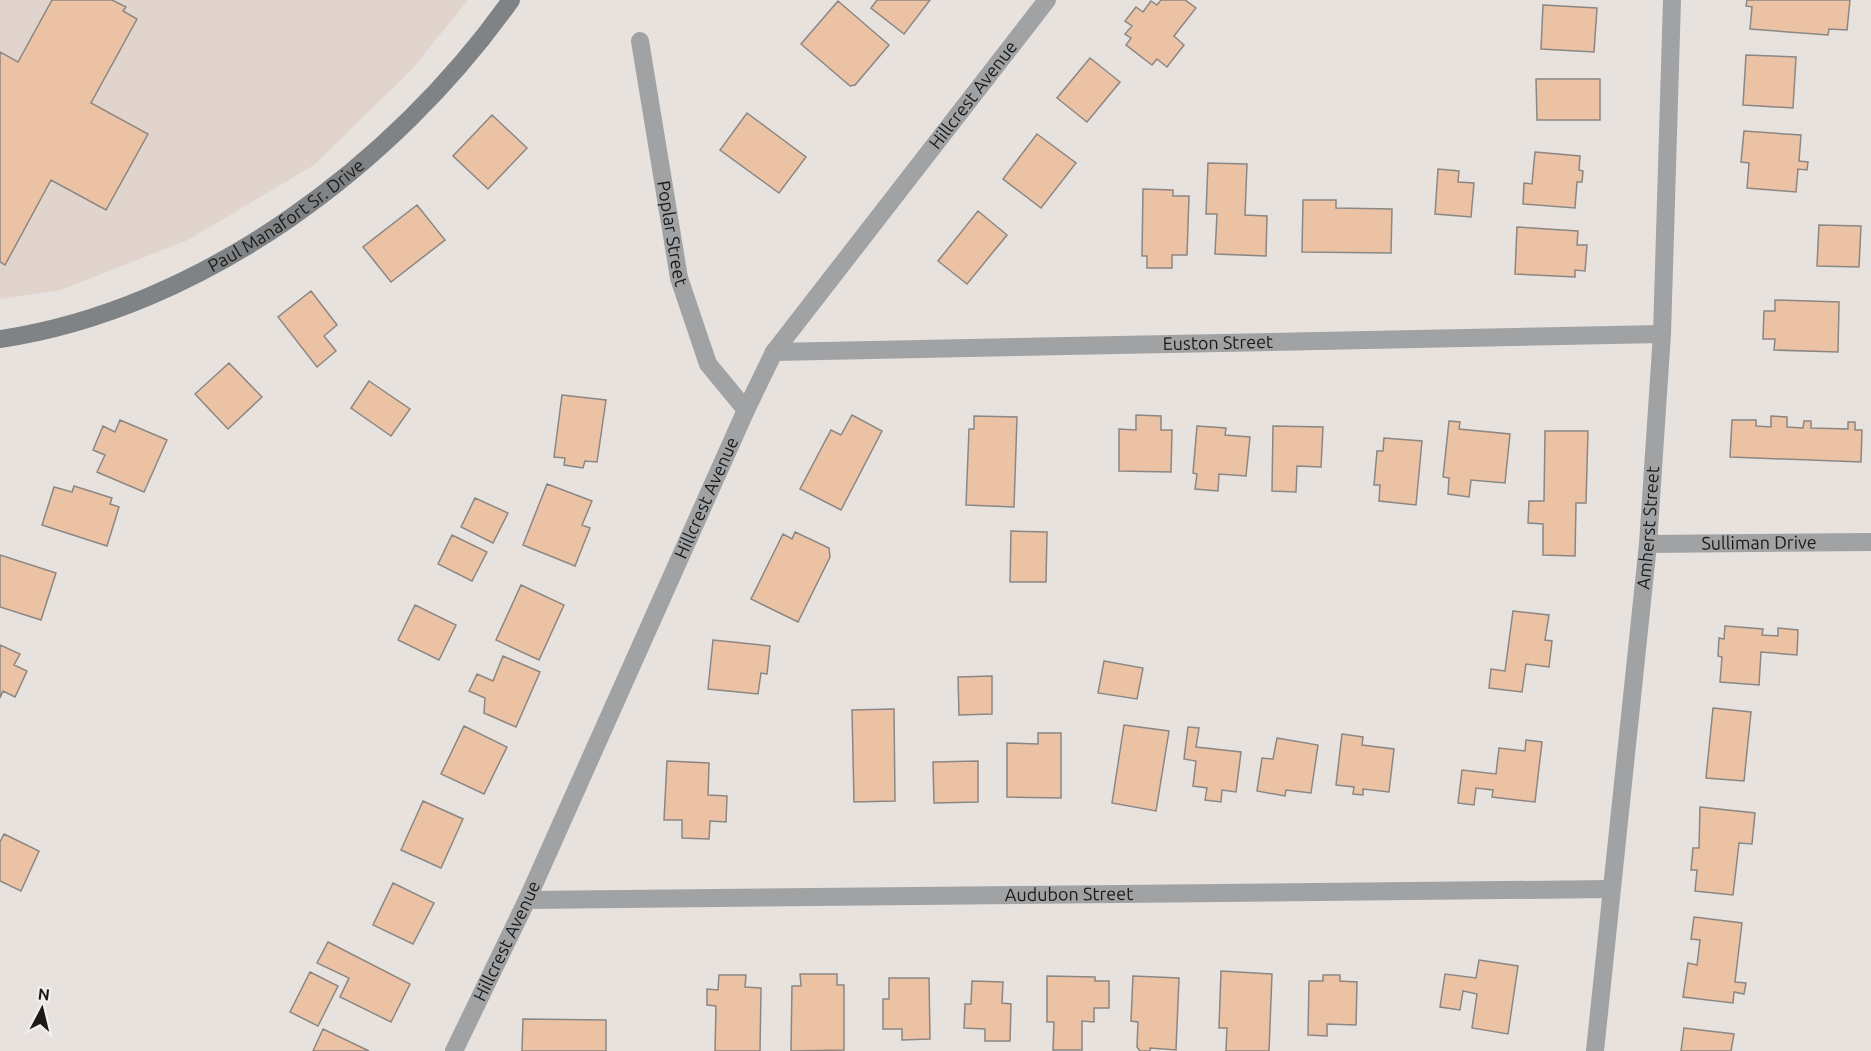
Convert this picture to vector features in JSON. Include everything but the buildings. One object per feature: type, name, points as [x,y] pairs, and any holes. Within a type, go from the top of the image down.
[{"type":"street","name":"Paul Manafort Sr. Drive","points":[[0,339],[57,328],[140,301],[215,264],[262,236],[307,205],[398,131],[459,67],[511,0]]},
{"type":"street","name":"Hillcrest Avenue","points":[[454,1051],[527,900],[774,352],[1047,0]]},
{"type":"street","name":"Amherst Street","points":[[1595,1051],[1648,544],[1662,334],[1671,0]]},
{"type":"street","name":"Poplar Street","points":[[640,41],[680,279],[708,364],[746,410]]},
{"type":"street","name":"Euston Street","points":[[774,352],[1662,334]]},
{"type":"street","name":"Sulliman Drive","points":[[1648,544],[1871,542]]},
{"type":"street","name":"Audubon Street","points":[[527,900],[1611,889]]},
{"type":"shaded area","points":[[0,0],[468,0],[413,68],[314,165],[188,240],[61,290],[0,299]]}]
